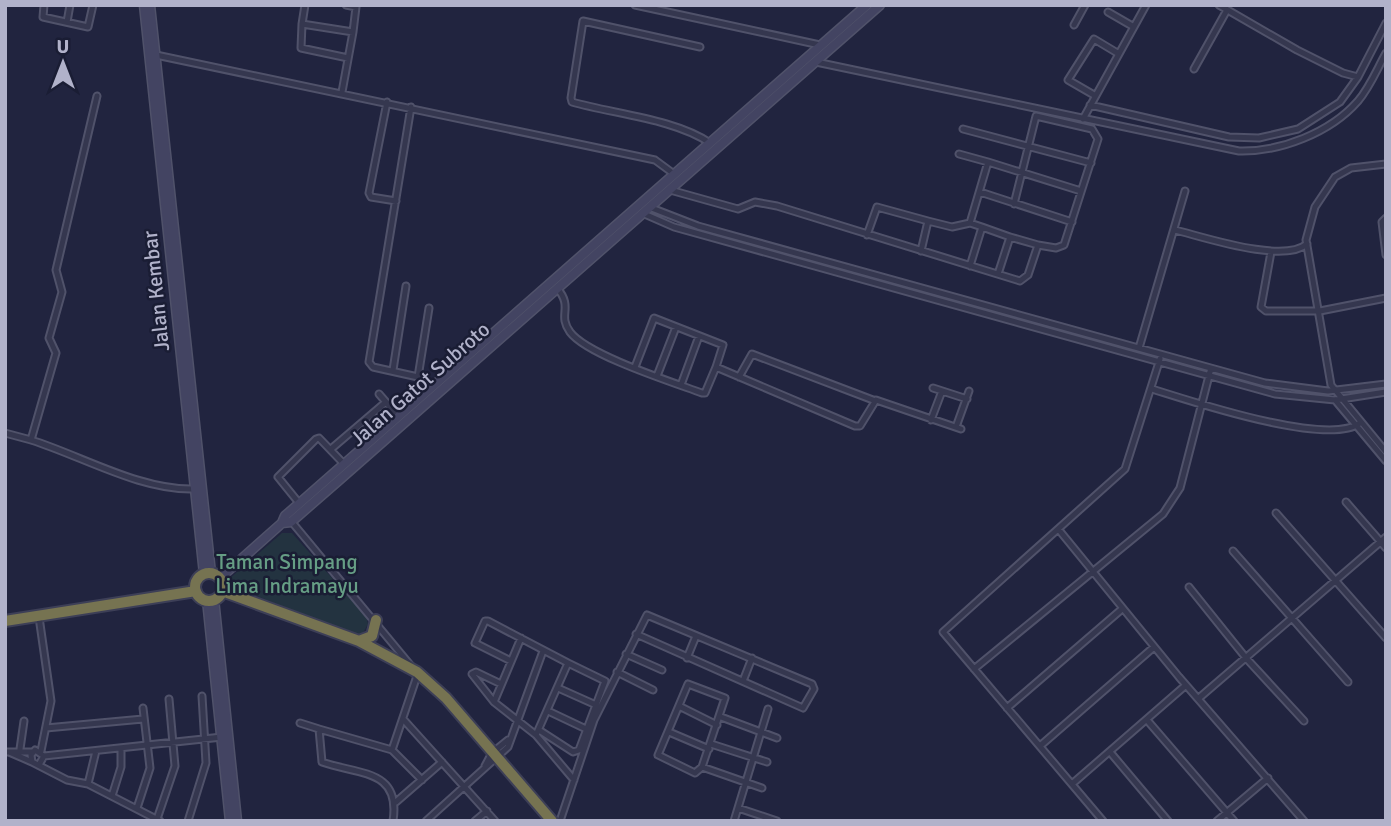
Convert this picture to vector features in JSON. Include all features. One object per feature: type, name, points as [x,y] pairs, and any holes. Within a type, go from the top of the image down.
[{"type":"highway","points":[[196,591],[196,582],[212,575],[214,597]]},
{"type":"highway","points":[[5,621],[196,591],[359,641],[417,673],[446,698],[552,820]]},
{"type":"highway","points":[[359,641],[372,636],[376,620]]},
{"type":"street","points":[[44,5],[43,17],[88,27],[93,5]]},
{"type":"street","points":[[67,22],[70,5]]},
{"type":"street","name":"Jalan Kembar","points":[[144,5],[196,489],[212,575]]},
{"type":"street","name":"Jalan Kembar","points":[[150,5],[161,55],[196,489]]},
{"type":"street","points":[[305,5],[300,48],[348,58]]},
{"type":"street","points":[[342,92],[356,6],[346,5]]},
{"type":"street","points":[[635,5],[819,47]]},
{"type":"street","name":"Jalan Gatot Subroto","points":[[476,353],[558,289],[643,208],[674,174],[867,5]]},
{"type":"street","name":"Jalan Gatot Subroto","points":[[212,575],[286,520],[643,208],[670,190],[880,5]]},
{"type":"street","points":[[1074,25],[1085,5]]},
{"type":"street","points":[[1083,118],[1146,5]]},
{"type":"street","points":[[1195,68],[1224,7],[1333,69],[1358,77]]},
{"type":"street","points":[[1108,12],[1134,27]]},
{"type":"street","points":[[700,47],[583,21],[570,99],[593,108],[694,132],[710,143]]},
{"type":"street","points":[[1089,106],[1229,137],[1259,138],[1298,129],[1340,102],[1358,77],[1386,23]]},
{"type":"street","points":[[302,24],[352,32]]},
{"type":"street","points":[[1094,95],[1068,80],[1088,44],[1094,39],[1119,54]]},
{"type":"street","points":[[1036,112],[1083,118],[1239,151],[1270,150],[1330,124],[1347,111],[1360,99],[1386,53]]},
{"type":"street","points":[[161,55],[655,160],[674,174]]},
{"type":"street","points":[[816,61],[1036,112],[1094,130],[1098,139],[1061,248],[1038,245],[970,223],[952,227],[878,207],[874,209],[867,235]]},
{"type":"street","points":[[31,440],[56,353],[50,338],[62,292],[56,270],[97,96]]},
{"type":"street","points":[[387,102],[369,193],[371,197],[396,201]]},
{"type":"street","points":[[411,107],[369,362],[373,368],[418,377],[432,386]]},
{"type":"street","points":[[1014,204],[1036,112]]},
{"type":"street","points":[[963,129],[1091,163]]},
{"type":"street","points":[[959,154],[1081,191]]},
{"type":"street","points":[[970,223],[988,162]]},
{"type":"street","points":[[1386,164],[1351,169],[1335,177],[1315,207],[1307,231],[1331,389],[1386,461]]},
{"type":"street","points":[[670,190],[738,209],[755,202],[777,206],[1020,281],[1026,279],[1038,245]]},
{"type":"street","points":[[1139,348],[1185,191]]},
{"type":"street","points":[[980,192],[1072,222]]},
{"type":"street","points":[[643,208],[698,226],[1283,387],[1331,389],[1386,384]]},
{"type":"street","points":[[643,208],[674,226],[1101,344],[1209,378],[1275,394],[1338,400],[1386,392]]},
{"type":"street","points":[[1386,218],[1382,222],[1386,255]]},
{"type":"street","points":[[920,251],[928,221]]},
{"type":"street","points":[[970,266],[982,227]]},
{"type":"street","points":[[1175,230],[1271,252],[1297,251],[1307,244]]},
{"type":"street","points":[[998,274],[1010,237]]},
{"type":"street","points":[[1271,252],[1263,309],[1320,311],[1386,298]]},
{"type":"street","points":[[393,370],[406,286]]},
{"type":"street","points":[[558,289],[566,299],[566,326],[576,339],[635,367],[704,393],[723,345],[653,319],[635,367]]},
{"type":"street","points":[[418,377],[429,308]]},
{"type":"street","points":[[657,376],[676,327]]},
{"type":"street","points":[[681,385],[699,336]]},
{"type":"street","points":[[1101,344],[1103,337]]},
{"type":"street","points":[[739,377],[752,354],[873,400],[959,428],[970,391]]},
{"type":"street","points":[[1103,821],[943,634],[944,628],[1059,530],[1125,469],[1162,354]]},
{"type":"street","name":"Jalan Gatot Subroto","points":[[286,520],[299,503],[335,477],[344,464],[432,386],[467,361]]},
{"type":"street","points":[[716,367],[855,426],[862,422],[873,400]]},
{"type":"street","points":[[974,669],[1163,513],[1177,495],[1211,368]]},
{"type":"street","points":[[933,388],[967,399]]},
{"type":"street","points":[[1152,389],[1291,426],[1358,425],[1386,452]]},
{"type":"street","points":[[931,420],[942,391]]},
{"type":"street","points":[[379,394],[398,416]]},
{"type":"street","points":[[331,449],[386,402]]},
{"type":"street","points":[[5,433],[31,440],[117,473],[182,489],[196,489]]},
{"type":"street","points":[[299,503],[278,477],[316,439],[331,449],[344,464]]},
{"type":"street","points":[[1346,502],[1386,548]]},
{"type":"street","points":[[1276,513],[1333,581],[1386,638]]},
{"type":"street","points":[[286,520],[376,620],[417,673],[392,750]]},
{"type":"street","points":[[1059,530],[1122,609],[1304,821]]},
{"type":"street","points":[[1199,698],[1386,537]]},
{"type":"street","points":[[1233,551],[1290,620],[1348,682]]},
{"type":"street","points":[[1189,587],[1245,658],[1304,721]]},
{"type":"street","points":[[214,597],[216,738],[230,821]]},
{"type":"street","points":[[1007,708],[1122,609]]},
{"type":"street","points":[[552,820],[574,780],[594,720],[636,634],[649,614],[812,684],[814,689],[803,708],[636,634]]},
{"type":"street","points":[[39,617],[51,695],[40,763]]},
{"type":"street","points":[[501,684],[477,673],[472,674],[494,702],[515,721],[577,752],[605,680],[485,621],[475,640],[476,644],[511,661]]},
{"type":"street","points":[[688,658],[696,636]]},
{"type":"street","points":[[494,702],[521,638]]},
{"type":"street","points":[[1040,746],[1154,647]]},
{"type":"street","points":[[426,821],[494,756],[508,747],[508,740],[543,651]]},
{"type":"street","points":[[626,654],[662,670]]},
{"type":"street","points":[[743,681],[752,658]]},
{"type":"street","points":[[537,733],[568,663]]},
{"type":"street","points":[[617,672],[653,690]]},
{"type":"street","points":[[691,684],[725,698],[710,747],[702,767],[695,773],[658,756],[679,706],[691,684]]},
{"type":"street","points":[[1072,784],[1186,685]]},
{"type":"street","points":[[558,688],[596,705]]},
{"type":"street","points":[[202,696],[216,738],[237,821]]},
{"type":"street","points":[[7,752],[40,763],[67,780],[88,784],[158,820],[174,771],[169,699]]},
{"type":"street","points":[[679,706],[717,725]]},
{"type":"street","points":[[137,808],[150,768],[142,708]]},
{"type":"street","points":[[734,821],[768,709]]},
{"type":"street","points":[[548,712],[586,729]]},
{"type":"street","points":[[721,717],[777,738]]},
{"type":"street","points":[[46,728],[143,719]]},
{"type":"street","points":[[403,719],[495,821]]},
{"type":"street","points":[[1147,720],[1234,821]]},
{"type":"street","points":[[20,749],[24,721]]},
{"type":"street","points":[[300,723],[392,750],[422,780]]},
{"type":"street","points":[[319,729],[322,762],[380,779],[394,794],[396,802],[393,821]]},
{"type":"street","points":[[669,732],[710,747],[767,762]]},
{"type":"street","points":[[537,733],[574,780]]},
{"type":"street","points":[[7,752],[20,749],[43,753],[96,751],[216,738]]},
{"type":"street","points":[[188,821],[216,738]]},
{"type":"street","points":[[112,796],[121,767],[121,749]]},
{"type":"street","points":[[88,784],[96,751]]},
{"type":"street","points":[[32,762],[33,752]]},
{"type":"street","points":[[1110,752],[1168,821]]},
{"type":"street","points":[[396,802],[442,762]]},
{"type":"street","points":[[702,767],[762,788]]},
{"type":"street","points":[[1217,821],[1268,778]]},
{"type":"street","points":[[738,808],[777,821]]},
{"type":"street","points":[[475,821],[487,810]]},
{"type":"street","points":[[145,821],[148,814]]},
{"type":"green space","name":"Taman Simpang Lima Indramayu","points":[[282,533],[292,533],[366,616],[368,624],[363,633],[356,635],[231,586],[229,579]]}]
